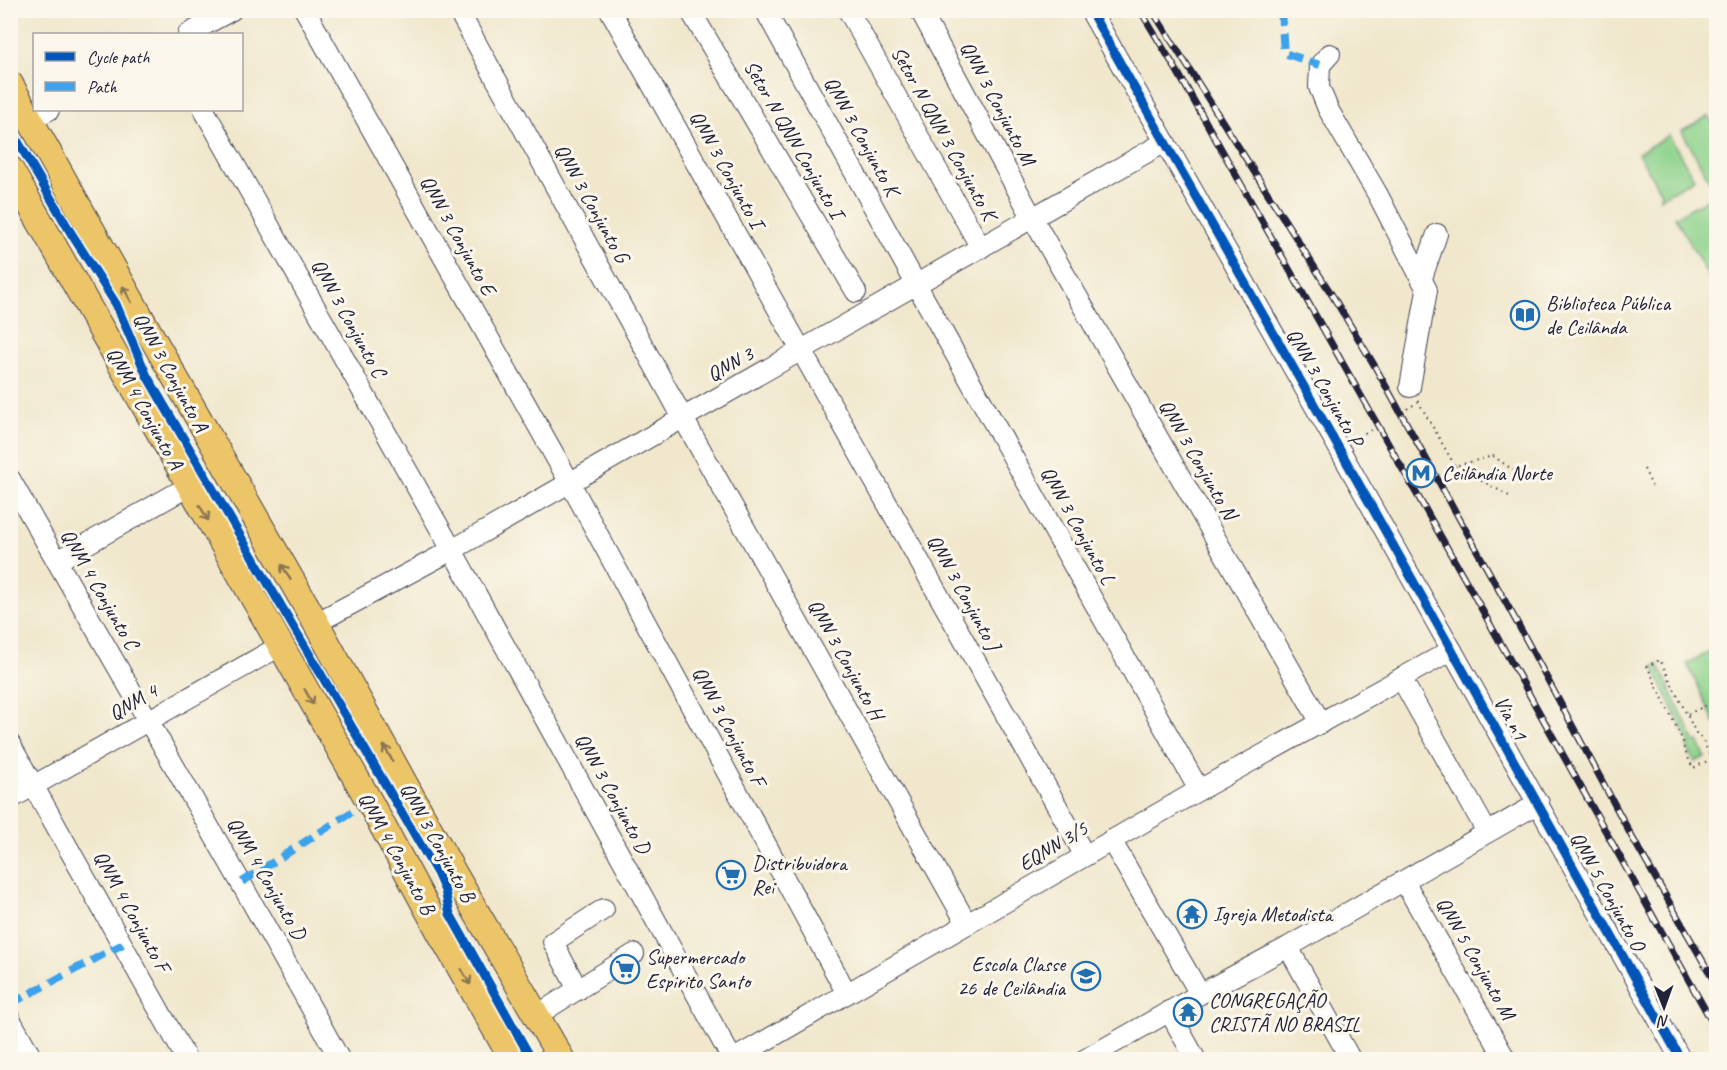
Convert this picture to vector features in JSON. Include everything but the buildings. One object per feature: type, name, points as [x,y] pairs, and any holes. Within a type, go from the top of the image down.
[{"type":"main road","name":"QNN 3 Conjunto A","points":[[10,84],[33,108]]},
{"type":"main road","name":"QNN 3 Conjunto A","points":[[40,115],[146,327],[316,623]]},
{"type":"main road","name":"QNM 4 Conjunto A","points":[[10,169],[280,646]]},
{"type":"main road","points":[[41,224],[82,270],[120,344],[128,348],[137,348],[142,344],[146,327]]},
{"type":"main road","points":[[134,389],[134,379],[140,370],[153,368],[158,370],[204,451],[246,504]]},
{"type":"main road","name":"QNN 3 Conjunto B","points":[[316,623],[453,872],[561,1058]]},
{"type":"main road","name":"QNM 4 Conjunto B","points":[[280,646],[513,1059]]},
{"type":"main road","points":[[350,768],[380,804],[426,888],[435,892],[445,891],[451,887],[453,872]]},
{"type":"main road","points":[[442,936],[442,922],[446,915],[460,912],[467,917],[523,1014],[561,1058]]},
{"type":"street","points":[[190,33],[232,10]]},
{"type":"street","name":"QNN 3 Conjunto E","points":[[304,10],[570,483]]},
{"type":"street","name":"QNN 3 Conjunto G","points":[[458,10],[683,418]]},
{"type":"street","name":"QNN 3 Conjunto I","points":[[610,10],[802,351]]},
{"type":"street","name":"Setor N QNN Conjunto I","points":[[690,10],[856,292]]},
{"type":"street","name":"QNN 3 Conjunto K","points":[[765,10],[916,284]]},
{"type":"street","name":"Setor N QNN 3 Conjunto K","points":[[848,10],[981,248]]},
{"type":"street","name":"QNN 3 Conjunto M","points":[[920,10],[1034,219]]},
{"type":"street","name":"QNN 3 Conjunto P","points":[[1090,10],[1452,650]]},
{"type":"street","points":[[1330,54],[1320,65],[1319,87],[1328,109],[1378,195],[1427,290],[1414,395]]},
{"type":"street","name":"QNN 3 Conjunto C","points":[[205,111],[452,550]]},
{"type":"street","name":"QNN 3","points":[[316,623],[452,550],[1165,142]]},
{"type":"street","name":"QNN 3 Conjunto N","points":[[1034,219],[1321,723]]},
{"type":"street","points":[[1422,278],[1437,234]]},
{"type":"street","name":"QNN 3 Conjunto L","points":[[916,284],[1199,790]]},
{"type":"street","name":"QNN 3 Conjunto J","points":[[802,351],[1084,856]]},
{"type":"street","name":"QNN 3 Conjunto H","points":[[683,418],[967,924]]},
{"type":"street","name":"QNM 4 Conjunto C","points":[[10,479],[148,722]]},
{"type":"street","name":"QNN 3 Conjunto F","points":[[570,483],[846,992]]},
{"type":"street","points":[[57,561],[189,486]]},
{"type":"street","name":"QNN 3 Conjunto D","points":[[452,550],[732,1059]]},
{"type":"street","name":"QNM 4","points":[[10,799],[280,646]]},
{"type":"street","name":"EQNN 3/5","points":[[732,1059],[1199,790],[1452,650]]},
{"type":"street","name":"Via n1","points":[[1452,650],[1539,803]]},
{"type":"street","points":[[1401,678],[1486,832]]},
{"type":"street","name":"QNM 4 Conjunto D","points":[[148,722],[242,882],[340,1059]]},
{"type":"street","name":"QNM 4 Conjunto F","points":[[10,744],[187,1059]]},
{"type":"street","points":[[1084,1059],[1288,947],[1539,803]]},
{"type":"street","name":"QNN 5 Conjunto O","points":[[1539,803],[1682,1059]]},
{"type":"street","points":[[1111,840],[1200,994]]},
{"type":"street","name":"QNN 5 Conjunto M","points":[[1404,881],[1506,1059]]},
{"type":"street","points":[[578,990],[553,942],[604,909]]},
{"type":"street","points":[[1288,947],[1351,1059]]},
{"type":"street","points":[[537,1015],[634,954]]},
{"type":"street","points":[[1169,1011],[1196,1059]]},
{"type":"street","points":[[10,1019],[33,1059]]},
{"type":"path","points":[[1407,409],[1414,395]]},
{"type":"path","points":[[1414,395],[1455,466],[1511,497]]},
{"type":"path","points":[[1339,448],[1372,429]]},
{"type":"path","points":[[1455,466],[1493,456],[1514,470]]},
{"type":"path","points":[[1644,469],[1652,486]]},
{"type":"path","points":[[1712,759],[1660,660],[1647,666],[1683,741],[1684,749],[1693,768],[1712,759],[1716,757]]},
{"type":"path","points":[[1688,714],[1707,705]]},
{"type":"green space","points":[[1709,116],[1716,131],[1716,178],[1710,182],[1682,131]]},
{"type":"green space","points":[[1669,135],[1694,179],[1660,198],[1661,193],[1638,153]]},
{"type":"green space","points":[[1716,194],[1716,290],[1675,217]]},
{"type":"green space","points":[[1716,649],[1716,725],[1687,663]]},
{"type":"green space","points":[[1658,664],[1695,742],[1698,741],[1705,757],[1695,762],[1687,746],[1690,744],[1653,667]]},
{"type":"railway","points":[[1140,10],[1177,71],[1462,574],[1716,1029]]},
{"type":"railway","points":[[1152,10],[1373,363],[1520,628],[1632,837],[1716,984]]},
{"type":"marked path","points":[[1281,10],[1284,53],[1320,65]]},
{"type":"marked path","points":[[242,882],[369,801]]},
{"type":"marked path","points":[[10,1004],[123,944]]},
{"type":"cycle path","points":[[1090,10],[1341,452],[1681,1060]]},
{"type":"cycle path","points":[[10,128],[71,233],[116,304],[147,376],[437,873],[445,891],[450,914],[532,1060]]},
{"type":"place","name":"Biblioteca Pública de Ceilânda","points":[[1525,315]]},
{"type":"place","name":"Ceilândia Norte","points":[[1421,473]]},
{"type":"place","name":"Distribuidora Rei","points":[[731,875]]},
{"type":"place","name":"Igreja Metodista","points":[[1192,914]]},
{"type":"place","name":"Supermercado Espirito Santo","points":[[625,969]]},
{"type":"place","name":"Escola Classe 26 de Ceilândia","points":[[1086,976]]},
{"type":"place","name":"CONGREGAÇÃO CRISTÃ NO BRASIL","points":[[1188,1012]]}]
